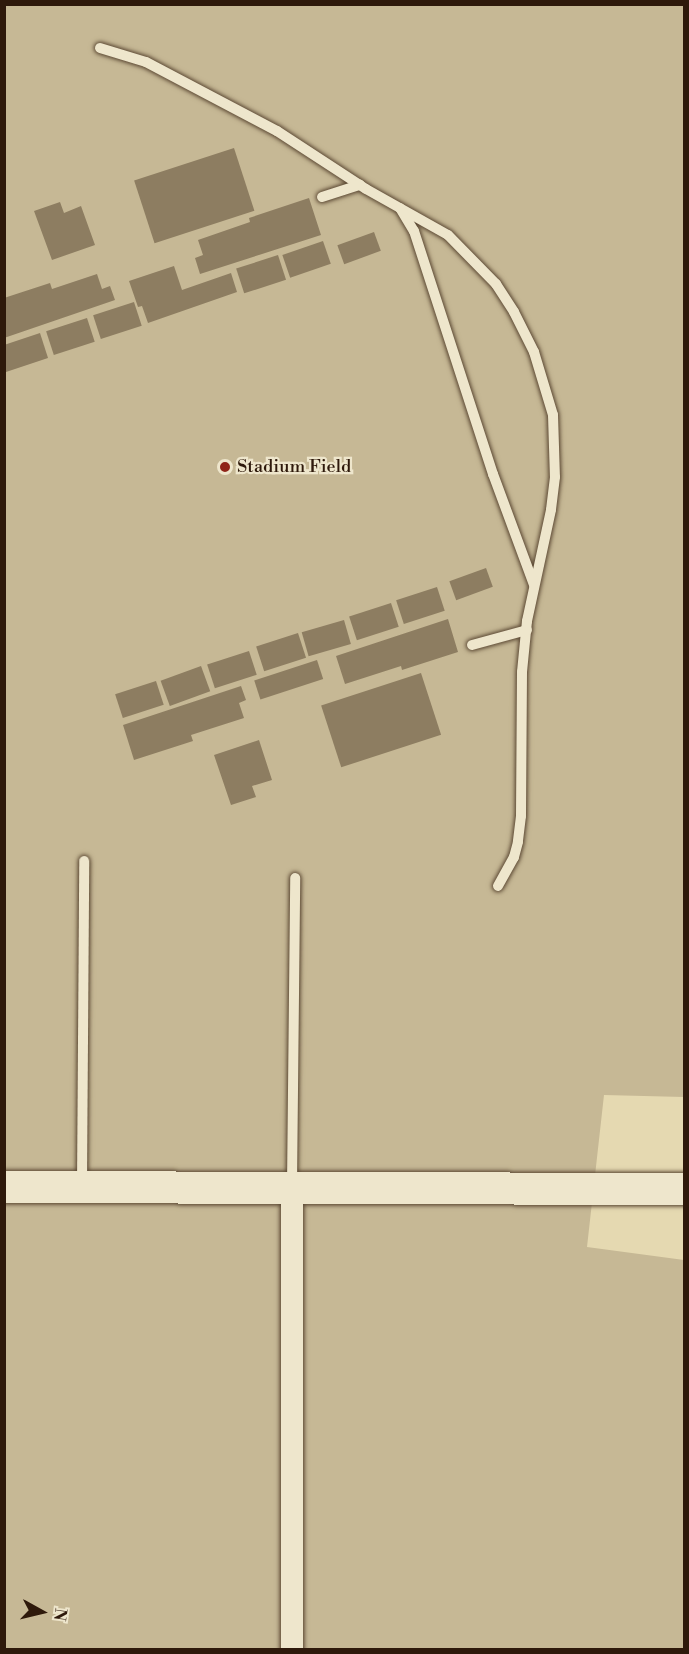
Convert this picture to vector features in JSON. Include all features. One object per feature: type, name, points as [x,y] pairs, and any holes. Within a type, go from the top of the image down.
[{"type":"street","points":[[4,1187],[684,1189]]},
{"type":"street","points":[[292,1189],[292,1650]]},
{"type":"lane","points":[[100,48],[146,62],[277,131],[360,185],[448,235],[496,284],[514,312],[544,380],[553,415],[555,477],[552,510],[526,630],[522,672],[521,816],[518,842],[514,858],[498,886]]},
{"type":"lane","points":[[322,197],[360,185]]},
{"type":"lane","points":[[400,207],[414,231],[493,474],[534,586]]},
{"type":"lane","points":[[472,645],[526,630]]},
{"type":"lane","points":[[82,1187],[84,861]]},
{"type":"lane","points":[[292,1189],[295,879]]},
{"type":"shaded area","points":[[5,5],[684,5],[684,1097],[604,1095],[587,1247],[684,1260],[684,1649],[5,1649]]},
{"type":"building","points":[[234,148],[254,211],[155,243],[134,180]]},
{"type":"building","points":[[309,198],[321,235],[200,274],[195,258],[203,255],[198,240],[250,222],[249,218]]},
{"type":"building","points":[[60,202],[64,213],[81,206],[95,245],[52,260],[34,211]]},
{"type":"building","points":[[374,232],[381,251],[344,264],[337,245]]},
{"type":"building","points":[[323,241],[331,264],[290,278],[282,255]]},
{"type":"building","points":[[278,255],[286,280],[244,293],[236,269]]},
{"type":"building","points":[[174,266],[182,290],[231,273],[237,292],[148,323],[142,306],[138,307],[129,281]]},
{"type":"building","points":[[97,274],[102,289],[110,286],[115,300],[4,338],[4,298],[50,283],[52,289]]},
{"type":"building","points":[[134,302],[142,326],[101,339],[93,315]]},
{"type":"building","points":[[87,318],[95,342],[54,355],[46,331]]},
{"type":"building","points":[[40,333],[48,358],[6,372],[4,345]]},
{"type":"building","points":[[486,568],[493,587],[456,600],[449,581]]},
{"type":"building","points":[[437,587],[445,611],[404,624],[396,600]]},
{"type":"building","points":[[391,603],[399,627],[357,640],[349,617]]},
{"type":"building","points":[[448,619],[458,652],[402,670],[401,666],[345,684],[336,656]]},
{"type":"building","points":[[344,620],[351,644],[309,656],[302,632]]},
{"type":"building","points":[[298,633],[306,658],[264,671],[256,647]]},
{"type":"building","points":[[249,651],[257,675],[215,688],[207,665]]},
{"type":"building","points":[[317,660],[323,679],[260,699],[254,680]]},
{"type":"building","points":[[201,666],[210,691],[170,706],[161,681]]},
{"type":"building","points":[[421,673],[441,735],[341,767],[321,705]]},
{"type":"building","points":[[156,681],[164,705],[123,718],[115,694]]},
{"type":"building","points":[[241,686],[246,700],[239,703],[244,718],[191,735],[193,741],[134,760],[123,725]]},
{"type":"building","points":[[259,740],[272,780],[252,786],[256,797],[231,805],[214,755]]},
{"type":"place","name":"Stadium Field","points":[[225,467]]}]
